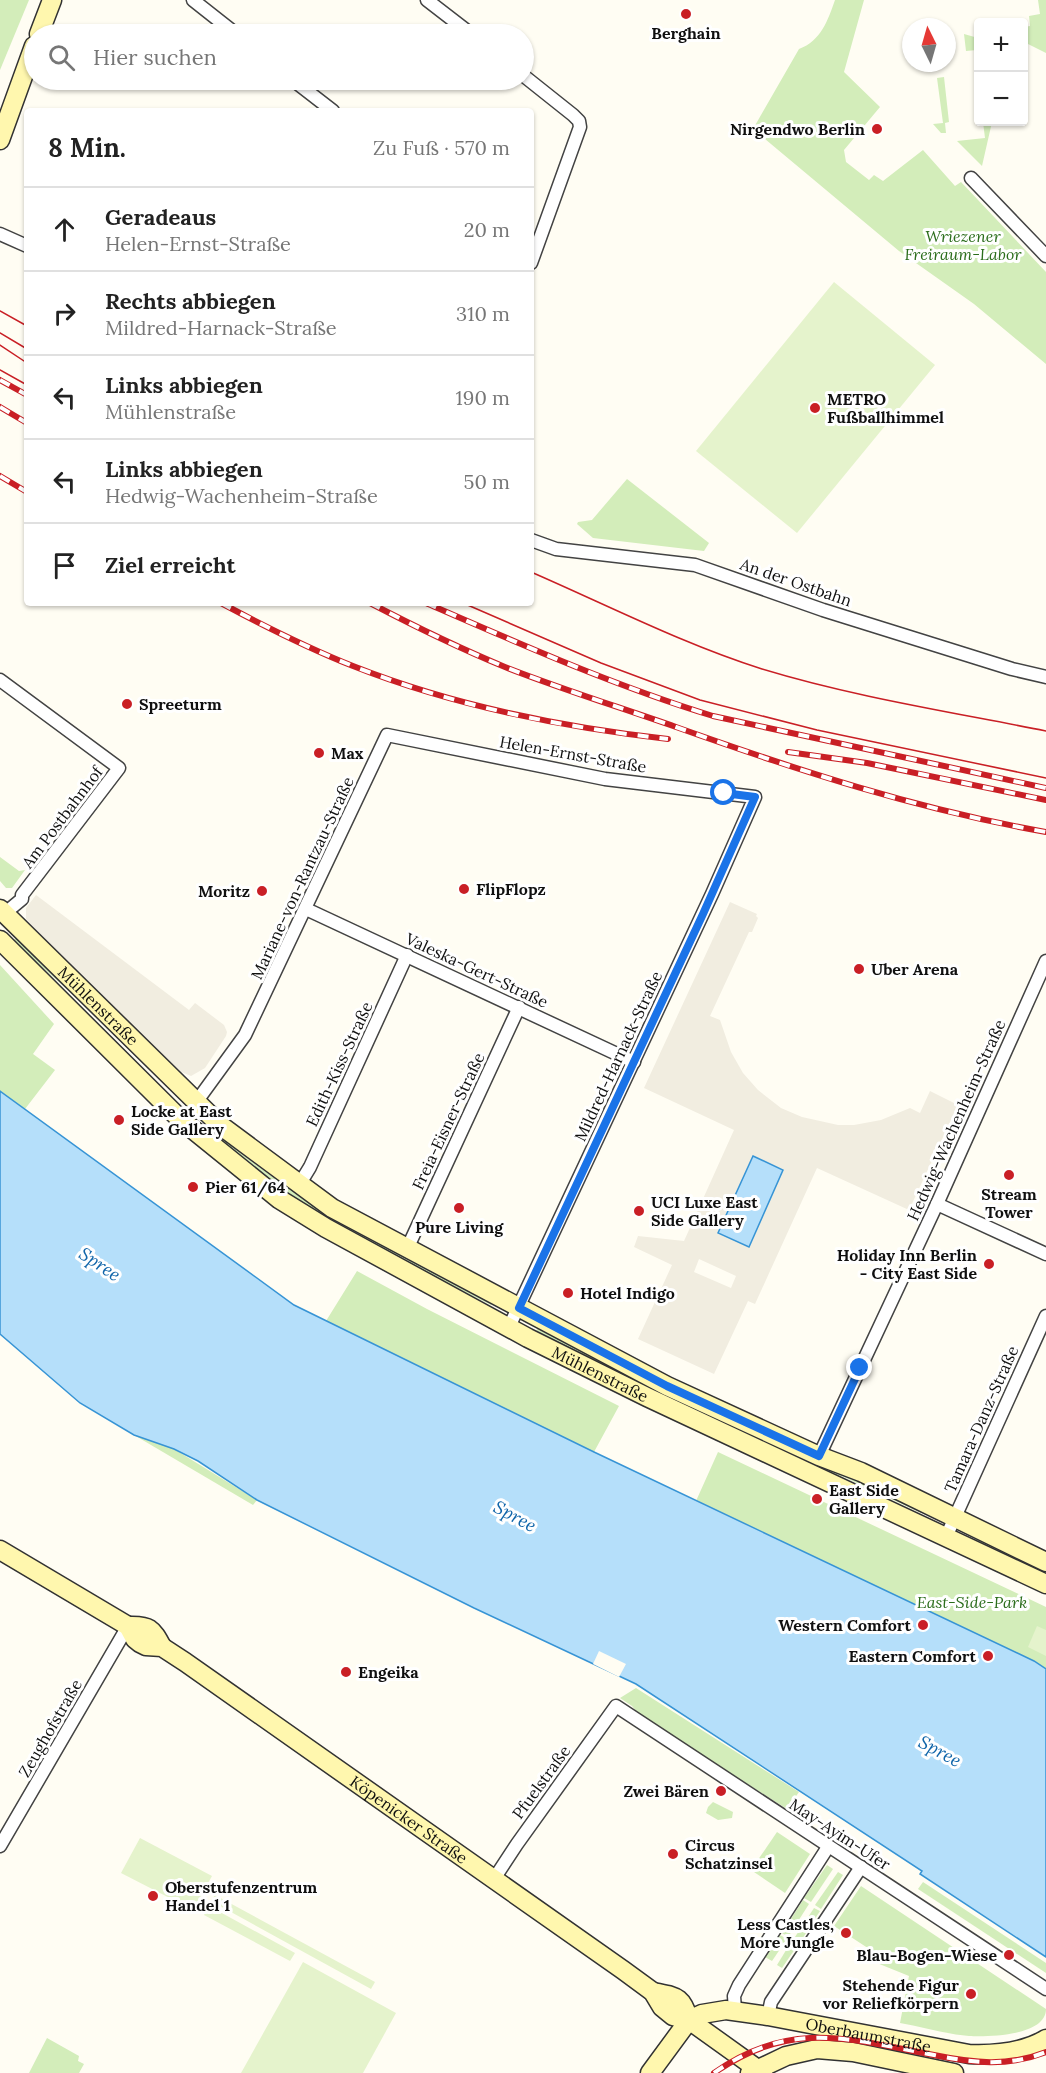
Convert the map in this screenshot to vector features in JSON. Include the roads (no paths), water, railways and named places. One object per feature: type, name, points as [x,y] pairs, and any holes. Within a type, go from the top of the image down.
[{"type":"main road","points":[[43,24],[52,0]]},
{"type":"main road","points":[[0,140],[5,108],[24,67]]},
{"type":"main road","name":"Mühlenstraße","points":[[1,914],[220,1125],[332,1208],[667,1386],[861,1473],[1046,1562]]},
{"type":"main road","name":"Mühlenstraße","points":[[0,940],[180,1119],[279,1198],[307,1216],[509,1327],[647,1397],[1046,1584]]},
{"type":"main road","points":[[180,1119],[197,1101]]},
{"type":"main road","name":"Köpenicker Straße","points":[[0,1550],[128,1626],[135,1640],[146,1646],[162,1647],[653,1992],[662,2007],[670,2013],[689,2020],[757,2072]]},
{"type":"main road","name":"Oberbaumstraße","points":[[689,2020],[702,2014],[735,2010],[969,2054],[993,2055],[1033,2046],[1046,2039]]},
{"type":"main road","points":[[650,2073],[689,2020]]},
{"type":"main road","name":"Oberbaumstraße","points":[[757,2072],[786,2056],[817,2049],[853,2052],[954,2073]]},
{"type":"street","points":[[193,0],[223,24]]},
{"type":"street","points":[[427,0],[458,24]]},
{"type":"street","points":[[534,84],[573,115],[579,121],[580,127],[534,251]]},
{"type":"street","points":[[306,90],[329,108]]},
{"type":"street","points":[[971,178],[1046,256]]},
{"type":"street","points":[[0,234],[24,245]]},
{"type":"street","name":"An der Ostbahn","points":[[534,541],[556,549],[695,565],[824,610],[1011,669],[1046,677]]},
{"type":"street","name":"Am Postbahnhof","points":[[0,680],[119,768],[22,895],[22,899],[1,914]]},
{"type":"street","name":"Helen-Ernst-Straße","points":[[387,735],[605,779],[755,797]]},
{"type":"street","name":"Mariane-von-Rantzau-Straße","points":[[197,1101],[245,1035],[387,735]]},
{"type":"street","name":"Mildred-Harnack-Straße","points":[[509,1327],[634,1062],[755,797]]},
{"type":"street","name":"Valeska-Gert-Straße","points":[[306,909],[634,1062]]},
{"type":"street","name":"Edith-Kiss-Straße","points":[[299,1185],[310,1167],[407,956]]},
{"type":"street","name":"Hedwig-Wachenheim-Straße","points":[[819,1456],[937,1204],[1046,961]]},
{"type":"street","name":"Freia-Eisner-Straße","points":[[407,1249],[519,1007]]},
{"type":"street","points":[[937,1204],[1046,1254]]},
{"type":"street","name":"Tamara-Danz-Straße","points":[[946,1537],[1046,1316]]},
{"type":"street","name":"Zeughofstraße","points":[[0,1846],[128,1626]]},
{"type":"street","name":"Pfuelstraße","points":[[494,1879],[616,1706]]},
{"type":"street","name":"May-Ayim-Ufer","points":[[616,1706],[1046,1989]]},
{"type":"street","points":[[735,2010],[734,1996],[739,1985],[828,1847]]},
{"type":"street","points":[[768,2016],[771,2002],[861,1867]]},
{"type":"water","name":"Spree","points":[[0,1091],[294,1305],[594,1452],[1034,1661],[1046,1669],[1046,1957],[920,1874],[922,1871],[636,1684],[474,1608],[257,1500],[198,1461],[174,1449],[134,1435],[80,1403],[0,1334]]},
{"type":"water","points":[[753,1156],[783,1170],[749,1247],[718,1233]]},
{"type":"tram line","points":[[0,311],[24,324]]},
{"type":"tram line","points":[[0,333],[24,347]]},
{"type":"tram line","points":[[0,345],[24,361]]},
{"type":"tram line","points":[[0,370],[24,383]]},
{"type":"tram line","points":[[534,573],[674,636],[762,669],[867,696],[1046,731]]},
{"type":"tram line","points":[[470,606],[601,663],[700,700],[817,730],[1046,778]]},
{"type":"railway","points":[[0,380],[24,393]]},
{"type":"railway","points":[[0,407],[24,421]]},
{"type":"railway","points":[[0,476],[24,490]]},
{"type":"railway","points":[[227,606],[336,659],[430,693],[548,721],[668,739]]},
{"type":"railway","points":[[376,606],[505,667],[768,759],[904,800],[1046,832]]},
{"type":"railway","points":[[433,606],[604,678],[713,716],[1046,788]]},
{"type":"railway","points":[[788,752],[867,763],[1046,800]]},
{"type":"railway","points":[[714,2073],[742,2056],[769,2045],[795,2039],[847,2039],[977,2062],[1018,2060],[1046,2052]]},
{"type":"place","name":"Berghain","points":[[686,14]]},
{"type":"place","name":"Nirgendwo Berlin","points":[[877,129]]},
{"type":"place","name":"METRO Fußballhimmel","points":[[815,408]]},
{"type":"place","name":"Spreeturm","points":[[127,704]]},
{"type":"place","name":"Max","points":[[319,753]]},
{"type":"place","name":"FlipFlopz","points":[[464,889]]},
{"type":"place","name":"Moritz","points":[[262,891]]},
{"type":"place","name":"Uber Arena","points":[[859,969]]},
{"type":"place","name":"Locke at East Side Gallery","points":[[119,1120]]},
{"type":"place","name":"Stream Tower","points":[[1009,1175]]},
{"type":"place","name":"Pier 61/64","points":[[193,1187]]},
{"type":"place","name":"Pure Living","points":[[459,1208]]},
{"type":"place","name":"UCI Luxe East Side Gallery","points":[[639,1211]]},
{"type":"place","name":"Holiday Inn Berlin - City East Side","points":[[989,1264]]},
{"type":"place","name":"Hotel Indigo","points":[[568,1293]]},
{"type":"place","name":"East Side Gallery","points":[[817,1499]]},
{"type":"place","name":"Western Comfort","points":[[923,1625]]},
{"type":"place","name":"Eastern Comfort","points":[[988,1656]]},
{"type":"place","name":"Engeika","points":[[346,1672]]},
{"type":"place","name":"Zwei Bären","points":[[721,1791]]},
{"type":"place","name":"Circus Schatzinsel","points":[[673,1854]]},
{"type":"place","name":"Oberstufenzentrum Handel 1","points":[[153,1896]]},
{"type":"place","name":"Less Castles, More Jungle","points":[[846,1933]]},
{"type":"place","name":"Blau-Bogen-Wiese","points":[[1009,1955]]},
{"type":"place","name":"Stehende Figur vor Reliefkörpern","points":[[971,1994]]},
{"type":"park label","name":"Wriezener Freiraum-Labor","points":[[963,245]]},
{"type":"park label","name":"East-Side-Park","points":[[972,1602]]}]
